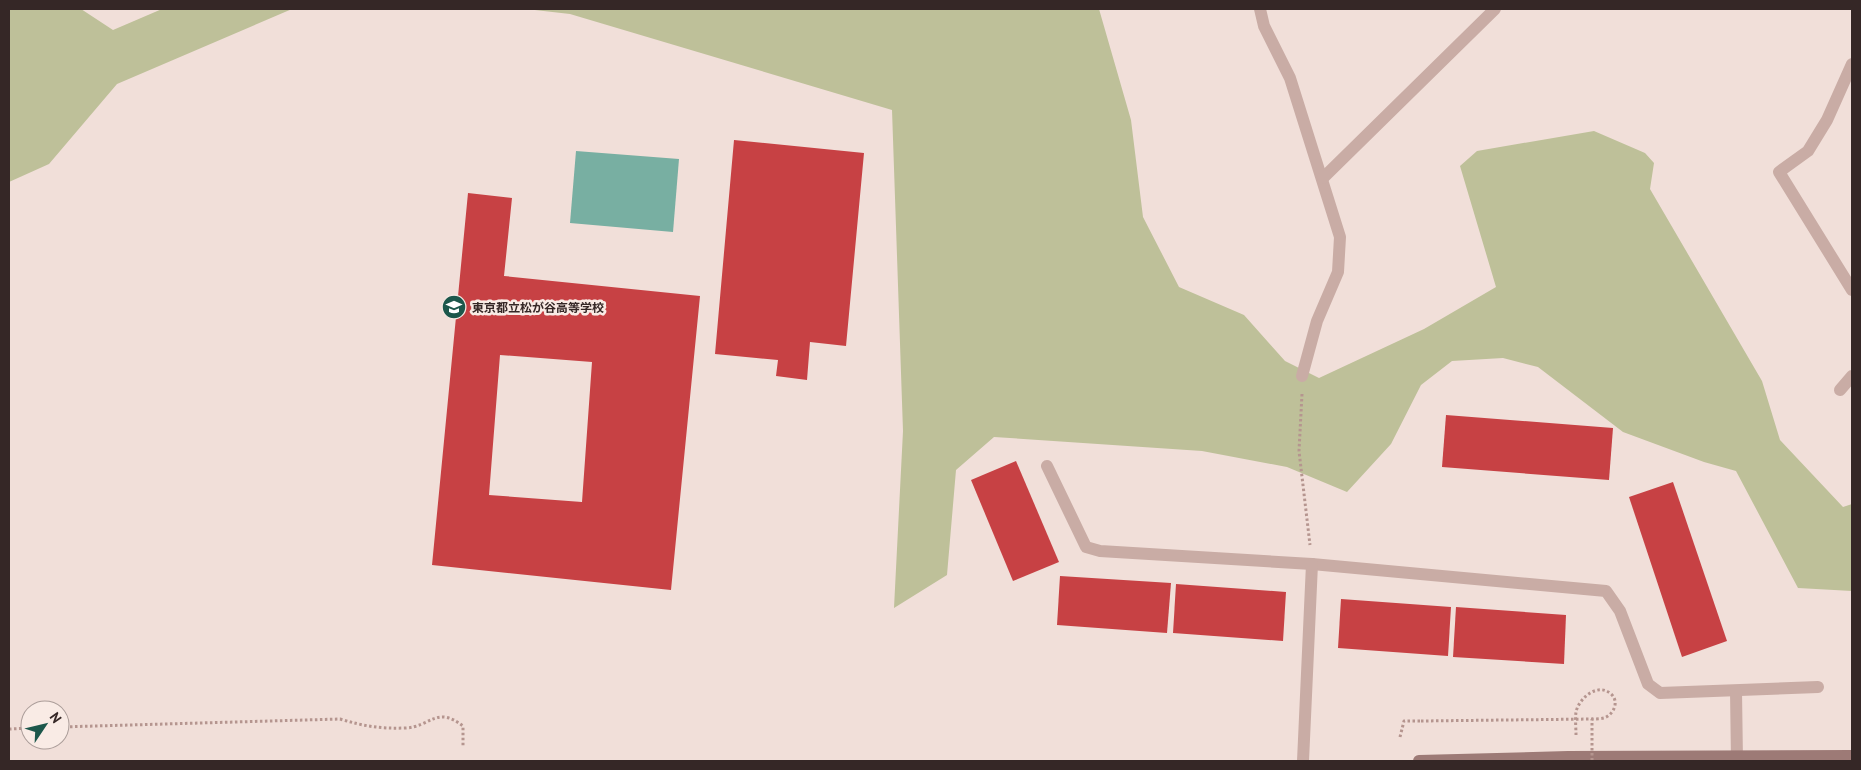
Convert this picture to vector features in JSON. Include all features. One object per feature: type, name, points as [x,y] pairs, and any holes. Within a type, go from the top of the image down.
[{"type":"street","points":[[1260,9],[1264,26],[1290,78],[1340,237],[1338,272],[1317,321],[1302,376]]},
{"type":"street","points":[[1323,178],[1495,9]]},
{"type":"street","points":[[1852,64],[1828,120],[1808,151],[1779,172],[1852,290]]},
{"type":"street","points":[[1840,390],[1852,376]]},
{"type":"street","points":[[1047,466],[1086,547],[1100,551],[1312,564],[1606,591],[1620,611],[1648,684],[1660,693],[1818,687]]},
{"type":"street","points":[[1302,761],[1312,564]]},
{"type":"street","points":[[1736,690],[1737,759]]},
{"type":"street","points":[[1419,761],[1568,757],[1737,759],[1852,756]]},
{"type":"path","points":[[1302,376],[1299,451],[1312,564]]},
{"type":"path","points":[[1400,737],[1404,721],[1421,721],[1592,719],[1604,718],[1612,713],[1615,707],[1615,699],[1612,694],[1605,690],[1597,690],[1591,692],[1581,702],[1576,711],[1576,735]]},
{"type":"path","points":[[70,728],[340,720],[372,728],[408,728],[436,717],[444,717],[452,718],[463,726],[464,746]]},
{"type":"path","points":[[1592,719],[1592,761]]},
{"type":"green space","points":[[9,9],[81,9],[113,30],[162,9],[292,9],[117,84],[49,164],[9,182]]},
{"type":"green space","points":[[526,9],[1099,9],[1131,120],[1143,217],[1179,287],[1244,315],[1285,361],[1319,378],[1424,329],[1496,287],[1460,166],[1477,151],[1594,131],[1645,153],[1654,163],[1650,189],[1762,381],[1780,440],[1843,507],[1852,504],[1852,591],[1798,588],[1736,471],[1704,462],[1623,432],[1538,367],[1503,358],[1452,361],[1421,385],[1391,444],[1347,492],[1287,467],[1202,451],[994,437],[956,470],[947,575],[894,608],[903,431],[892,110],[570,14]]},
{"type":"water","points":[[576,151],[679,159],[673,232],[570,223]]},
{"type":"building","points":[[734,140],[864,153],[846,346],[810,342],[807,380],[776,376],[778,360],[715,354]]},
{"type":"building","points":[[468,193],[512,198],[504,276],[700,296],[671,590],[432,565]],"holes":[[[500,355],[592,362],[582,502],[489,495]]]},
{"type":"building","points":[[1446,415],[1613,428],[1609,480],[1442,467]]},
{"type":"building","points":[[1016,461],[1059,562],[1013,581],[971,480]]},
{"type":"building","points":[[1673,482],[1727,641],[1682,657],[1629,497]]},
{"type":"building","points":[[1060,576],[1171,583],[1167,633],[1057,625]]},
{"type":"building","points":[[1176,584],[1286,592],[1283,641],[1173,633]]},
{"type":"building","points":[[1341,599],[1451,607],[1448,656],[1338,648]]},
{"type":"building","points":[[1456,607],[1566,615],[1564,664],[1453,657]]},
{"type":"place","name":"東京都立松が谷高等学校","points":[[454,307]]}]
